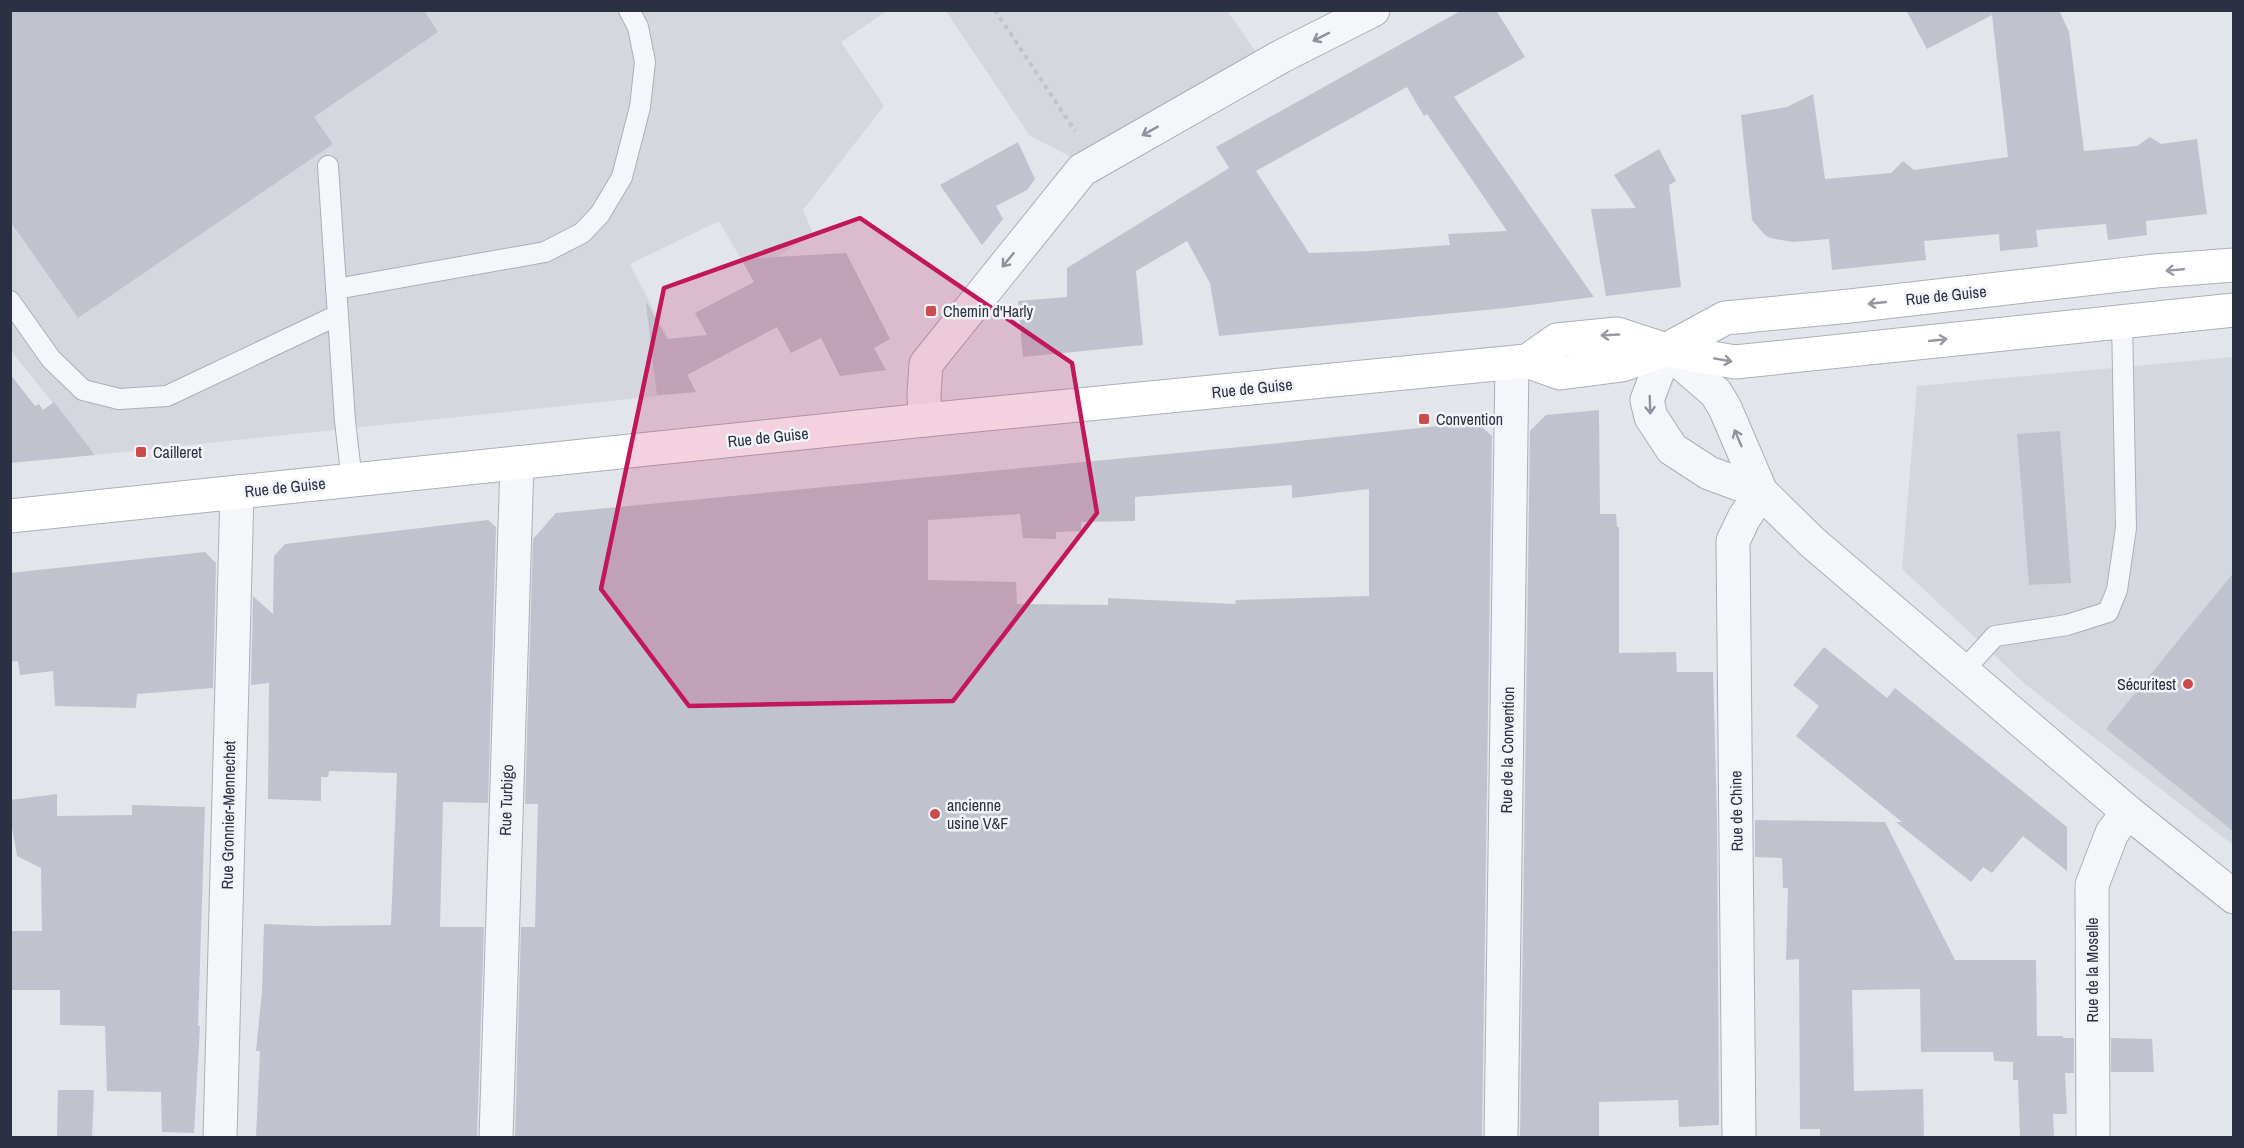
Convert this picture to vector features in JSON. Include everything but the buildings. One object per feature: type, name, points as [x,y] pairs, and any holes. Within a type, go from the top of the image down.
[{"type":"main road","name":"Rue de Guise","points":[[10,516],[925,420],[1520,362],[1560,373],[1622,365],[1666,350],[1725,318],[2234,265]]},
{"type":"main road","name":"Rue de Guise","points":[[1666,350],[1735,362],[2234,310]]},
{"type":"street","points":[[925,420],[926,364],[1082,170],[1282,56],[1373,10]]},
{"type":"street","points":[[1761,492],[1709,473],[1672,449],[1651,417],[1647,400],[1666,350],[1716,393],[1725,408],[1761,492],[1812,542],[2128,812],[2234,897]]},
{"type":"street","name":"Rue de la Convention","points":[[1501,1137],[1520,362]]},
{"type":"street","name":"Rue Turbigo","points":[[496,1137],[517,463]]},
{"type":"street","name":"Rue Gronnier-Mennechet","points":[[220,1137],[237,492]]},
{"type":"street","name":"Rue de Chine","points":[[1739,1137],[1733,541],[1744,518],[1761,492]]},
{"type":"street","name":"Rue de la Moselle","points":[[2093,1137],[2092,885],[2112,833],[2128,812]]},
{"type":"lane","points":[[336,290],[545,252],[582,233],[600,214],[622,177],[640,107],[645,62],[638,27],[629,10]]},
{"type":"lane","points":[[328,166],[345,421],[352,481]]},
{"type":"lane","points":[[10,301],[51,359],[83,390],[118,399],[167,396],[338,315]]},
{"type":"lane","points":[[1964,670],[1995,636],[2067,625],[2108,612],[2117,590],[2126,528],[2122,320]]},
{"type":"path","points":[[995,10],[1096,161]]},
{"type":"highlighted area","points":[[860,218],[1072,363],[1097,513],[953,701],[689,706],[601,589],[664,288]]},
{"type":"shaded area","points":[[10,11],[887,11],[841,42],[884,106],[803,210],[813,233],[778,257],[741,259],[719,221],[630,264],[696,392],[95,455],[11,351]]},
{"type":"shaded area","points":[[946,11],[1227,11],[1256,52],[1077,160],[1030,136]]},
{"type":"shaded area","points":[[2233,357],[2233,845],[2025,684],[1902,569],[1917,386]]},
{"type":"place","name":"Chemin d'Harly","points":[[931,311]]},
{"type":"place","name":"Convention","points":[[1424,419]]},
{"type":"place","name":"Cailleret","points":[[141,452]]},
{"type":"place","name":"Sécuritest","points":[[2188,684]]},
{"type":"place","name":"ancienne usine V&F","points":[[935,814]]}]
